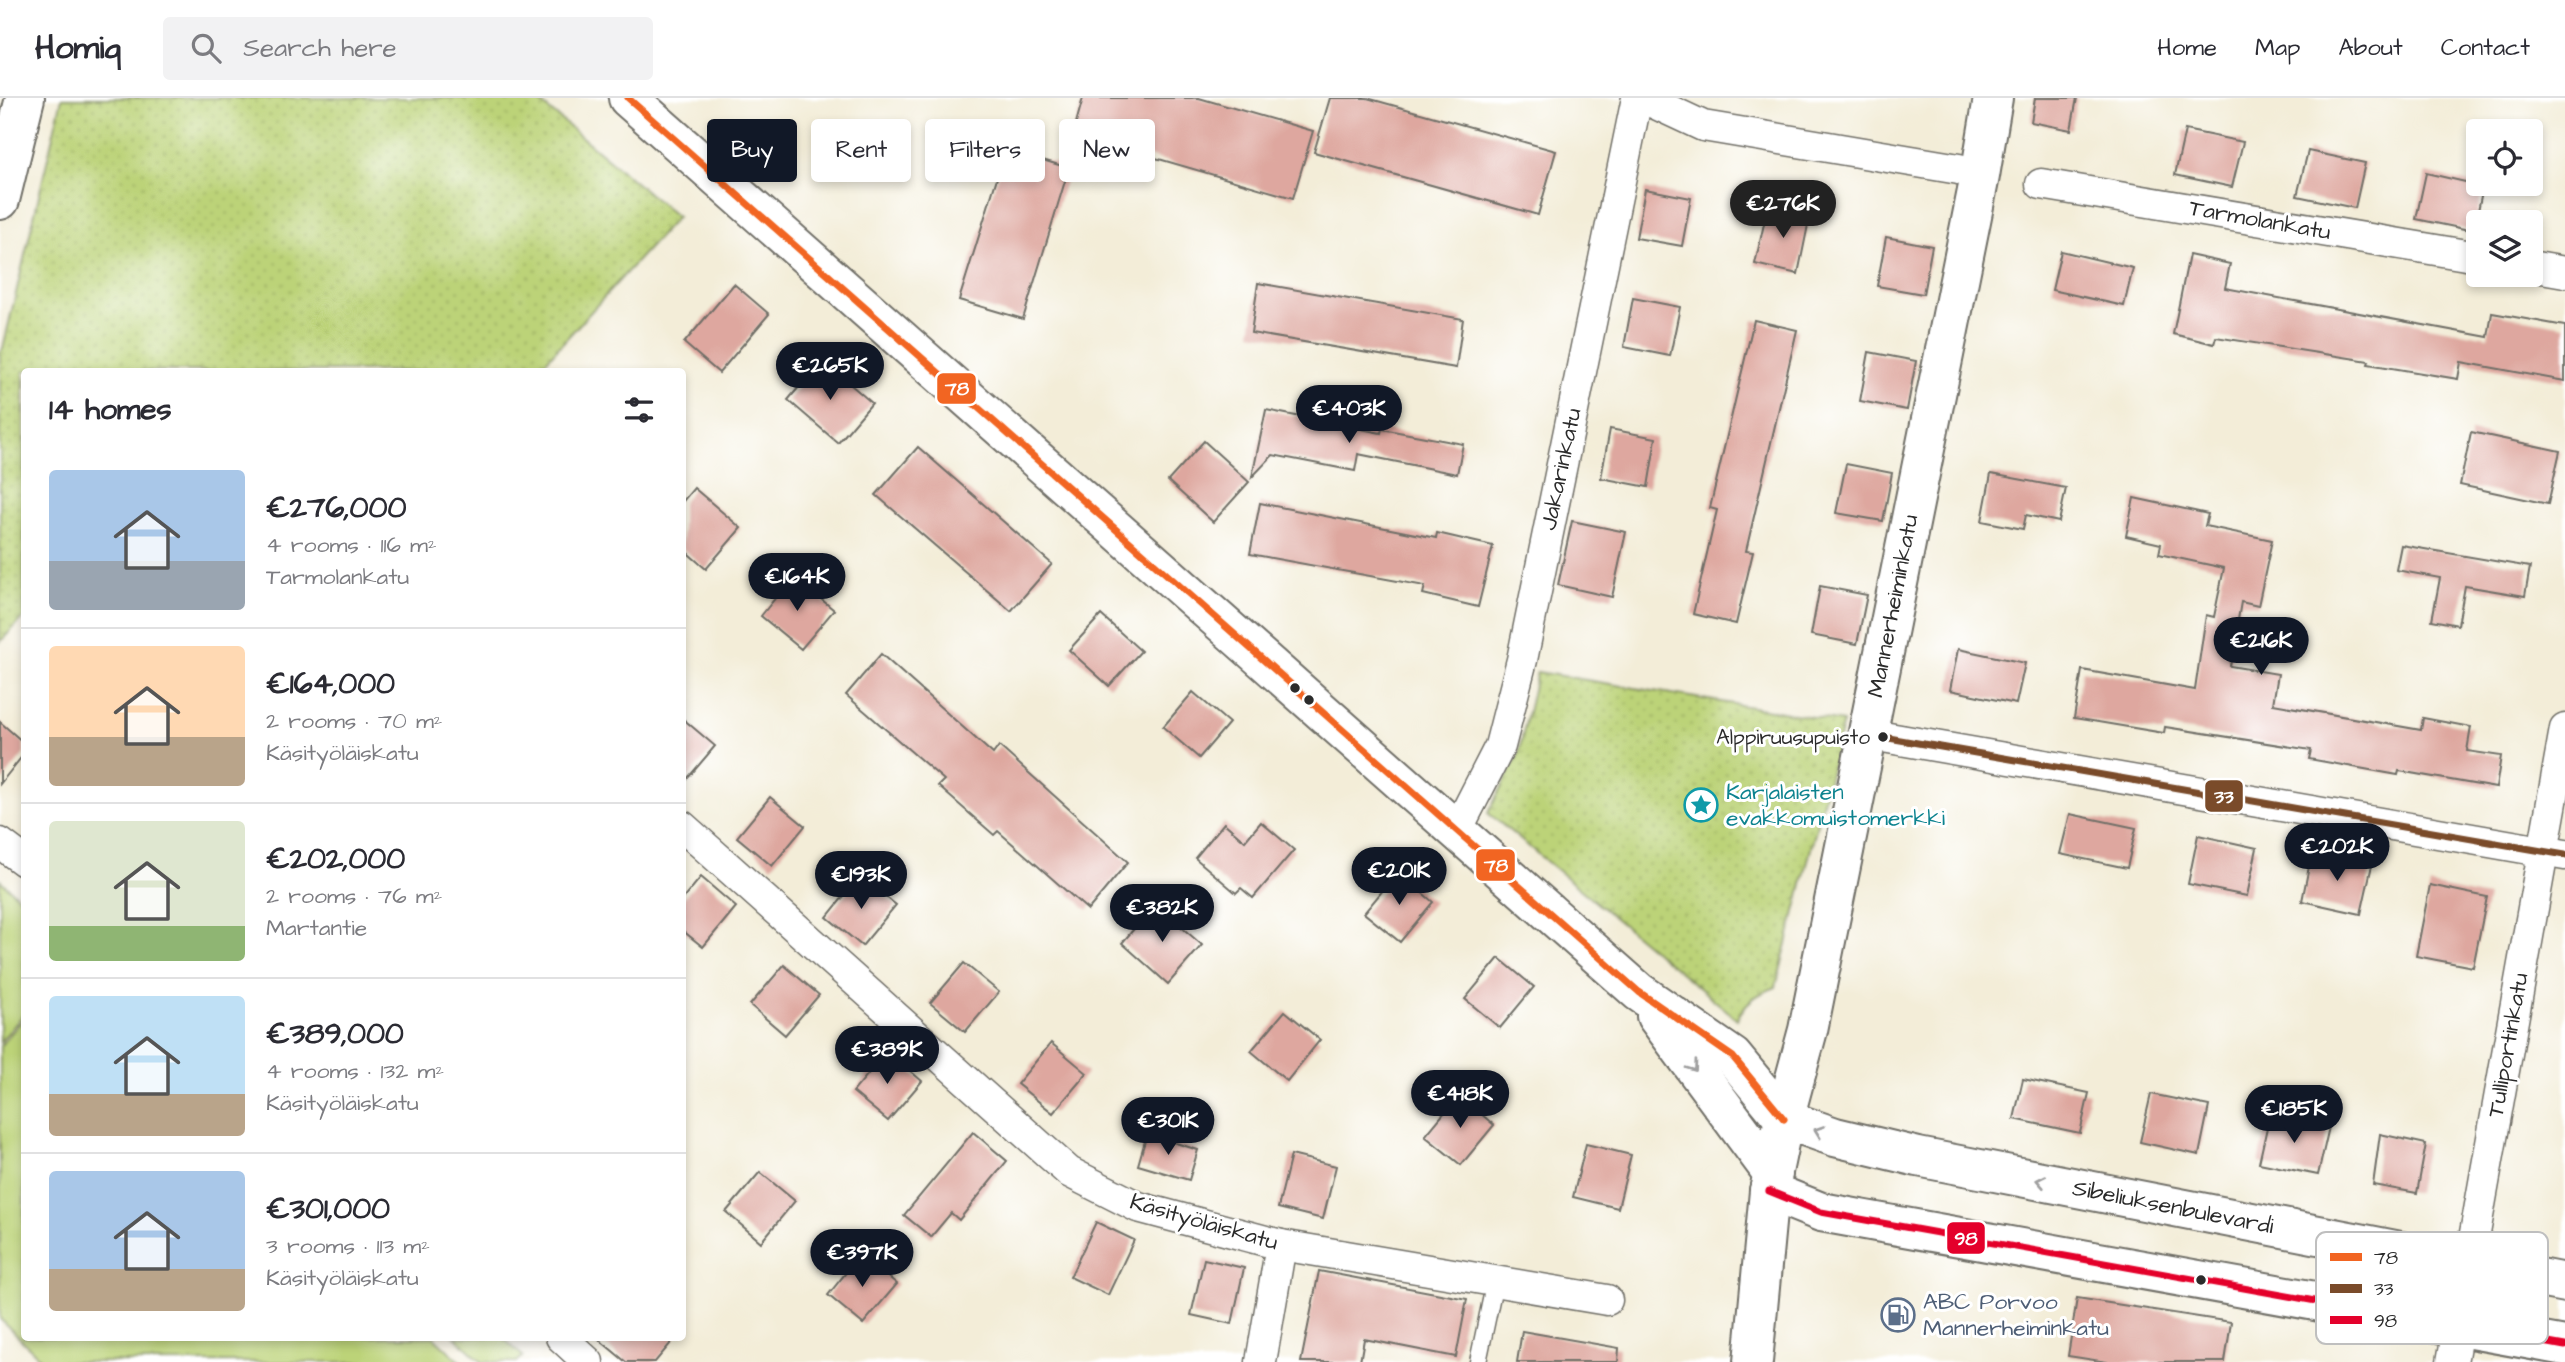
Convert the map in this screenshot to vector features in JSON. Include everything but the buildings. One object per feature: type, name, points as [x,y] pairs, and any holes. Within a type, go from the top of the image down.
[{"type":"main road","points":[[2,185],[25,98]]},
{"type":"main road","points":[[628,98],[1639,992],[1732,1057],[1784,1119]]},
{"type":"main road","name":"Mannerheiminkatu","points":[[1753,1362],[1771,1183],[1784,1119],[1811,1017],[1980,176],[1993,98]]},
{"type":"main road","points":[[1639,992],[1771,1183],[1821,1212],[2316,1316]]},
{"type":"main road","name":"Sibeliuksenbulevardi","points":[[1784,1119],[1835,1137],[1918,1157],[2316,1236]]},
{"type":"main road","points":[[2455,1345],[2565,1346]]},
{"type":"street","name":"Jakarinkatu","points":[[1457,830],[1500,746],[1522,660],[1637,98]]},
{"type":"street","points":[[1643,98],[1703,126],[1959,169],[1980,176]]},
{"type":"street","name":"Tarmolankatu","points":[[2041,184],[2466,255]]},
{"type":"street","points":[[2543,268],[2565,272]]},
{"type":"street","name":"Tulliportinkatu","points":[[2476,1232],[2554,853],[2565,729]]},
{"type":"street","points":[[1883,737],[2554,853]]},
{"type":"street","name":"Käsityöläiskatu","points":[[686,829],[1069,1172],[1138,1207],[1281,1245],[1607,1300]]},
{"type":"street","points":[[0,843],[21,858]]},
{"type":"street","points":[[1261,1362],[1281,1245]]},
{"type":"street","points":[[565,1341],[589,1362]]},
{"type":"lane","points":[[1478,1362],[1495,1281]]},
{"type":"green space","points":[[62,98],[535,98],[677,217],[540,368],[21,368],[21,620],[0,642],[0,352]]},
{"type":"green space","points":[[1537,672],[1843,722],[1776,987],[1753,999],[1737,1019],[1488,813],[1518,756]]},
{"type":"green space","points":[[0,880],[21,899],[21,1018],[0,1042]]},
{"type":"green space","points":[[21,1022],[21,1340],[0,1319],[0,1046]]},
{"type":"green space","points":[[23,1341],[438,1341],[461,1362],[44,1362]]},
{"type":"green space","points":[[459,1341],[506,1341],[523,1356],[517,1362],[482,1362]]},
{"type":"transit line","name":"78","points":[[628,98],[1639,992],[1733,1057],[1784,1119]]},
{"type":"transit line","name":"33","points":[[1883,737],[2565,855]]},
{"type":"transit line","name":"98","points":[[1769,1191],[1821,1212],[2316,1301]]},
{"type":"transit line","name":"98","points":[[2548,1343],[2565,1346]]},
{"type":"place","name":"Alppiruusupuisto","points":[[1883,737]]},
{"type":"place","name":"Karjalaisten evakkomuistomerkki","points":[[1701,805]]},
{"type":"place","name":"ABC Porvoo Mannerheiminkatu","points":[[1898,1315]]}]
